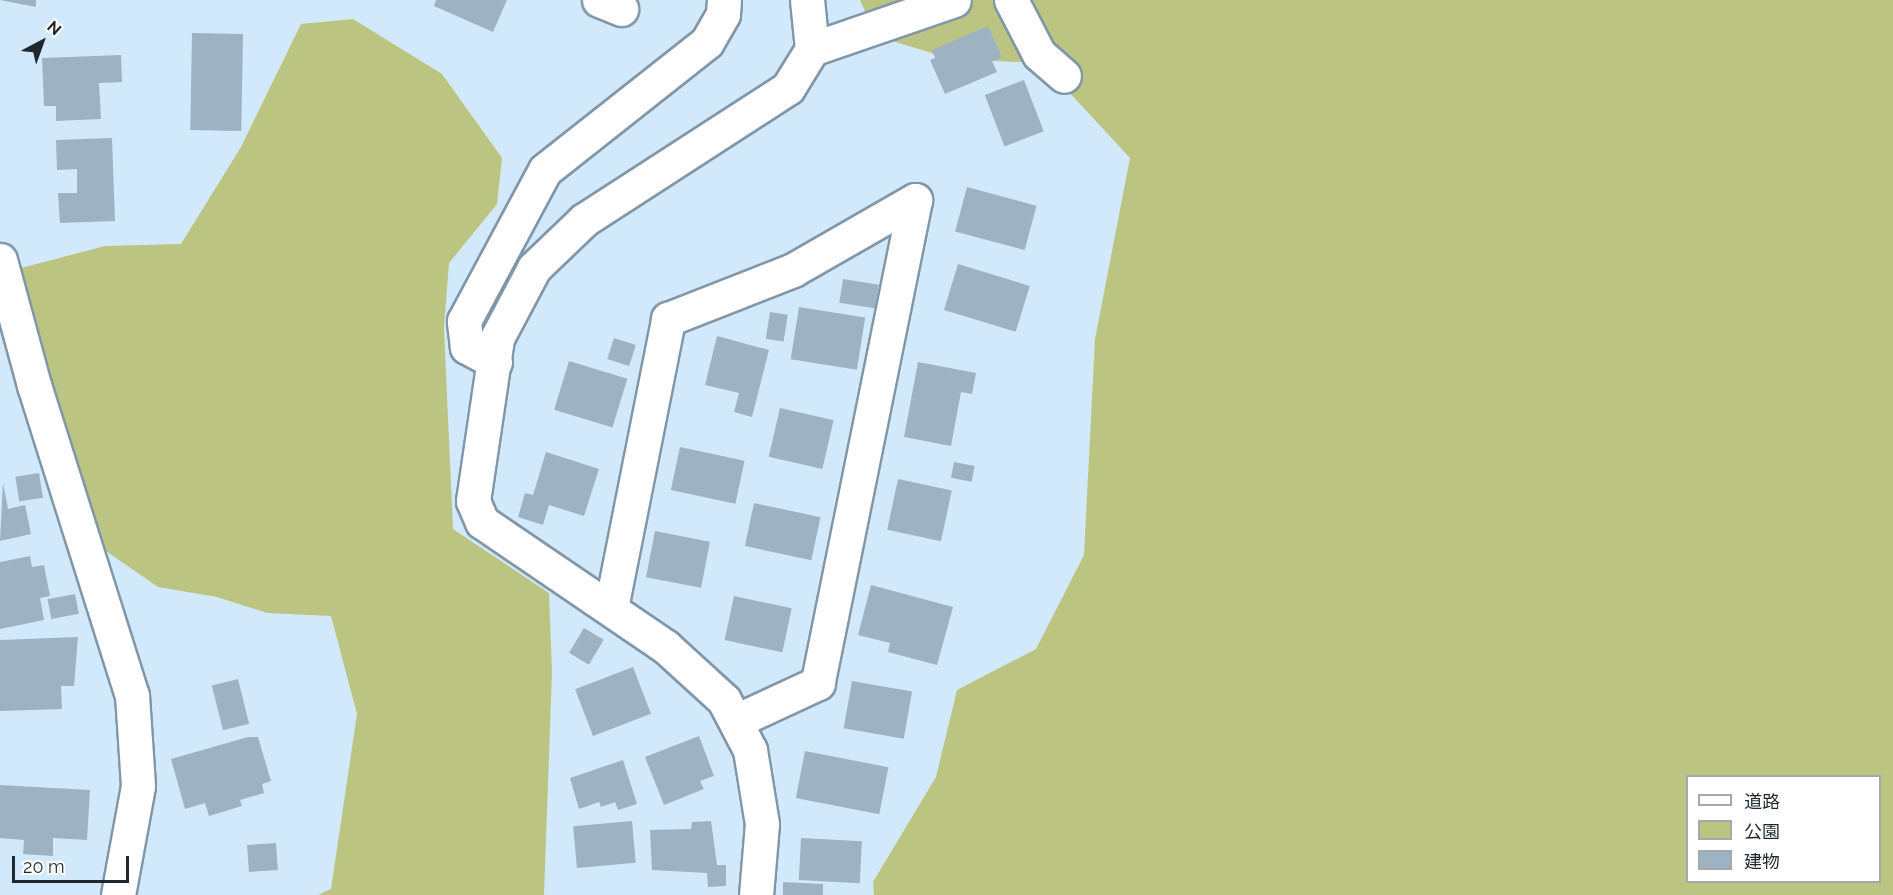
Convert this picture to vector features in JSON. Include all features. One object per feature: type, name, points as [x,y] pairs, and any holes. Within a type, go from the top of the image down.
[{"type":"street","points":[[495,362],[467,348],[464,321],[544,170],[707,42],[723,14],[724,0]]},
{"type":"street","points":[[756,895],[762,824],[750,750],[724,700],[666,647],[482,522],[473,501],[474,481],[495,362],[496,338],[534,268],[584,220],[788,88],[812,49],[807,0]]},
{"type":"street","points":[[812,49],[954,0]]},
{"type":"street","points":[[1011,0],[1039,54],[1064,76]]},
{"type":"street","points":[[610,608],[668,319],[793,270],[915,200],[818,683],[736,721]]},
{"type":"street","points":[[0,260],[34,385],[132,695],[138,786],[118,895]]},
{"type":"green space","points":[[860,0],[1893,0],[1893,895],[874,895],[873,882],[936,777],[957,690],[1036,649],[1084,555],[1095,339],[1130,158],[1042,63],[951,59],[876,36]]},
{"type":"green space","points":[[353,19],[442,74],[502,158],[497,204],[449,263],[444,328],[453,529],[549,593],[552,672],[544,895],[318,895],[331,889],[357,714],[331,616],[267,613],[217,597],[158,587],[106,551],[17,269],[105,246],[181,244],[241,147],[301,24]]},
{"type":"building","points":[[0,0],[36,0],[36,7]]},
{"type":"building","points":[[436,0],[507,0],[493,32],[434,6]]},
{"type":"building","points":[[988,26],[1002,57],[992,61],[997,72],[945,94],[930,60],[935,58],[932,50]]},
{"type":"building","points":[[192,33],[243,34],[241,131],[190,130]]},
{"type":"building","points":[[121,55],[122,82],[99,83],[101,119],[56,121],[56,106],[44,106],[42,58]]},
{"type":"building","points":[[1024,80],[1044,131],[1004,146],[985,95]]},
{"type":"building","points":[[112,138],[115,221],[60,223],[58,193],[77,193],[77,169],[57,170],[56,140]]},
{"type":"building","points":[[967,187],[1037,206],[1025,250],[955,231]]},
{"type":"building","points":[[958,264],[1030,286],[1016,332],[944,310]]},
{"type":"building","points":[[843,279],[879,285],[875,308],[839,303]]},
{"type":"building","points":[[799,307],[865,317],[857,370],[791,359]]},
{"type":"building","points":[[770,312],[788,315],[784,341],[766,339]]},
{"type":"building","points":[[717,336],[769,350],[752,417],[734,412],[739,393],[705,385]]},
{"type":"building","points":[[614,338],[636,345],[629,366],[607,359]]},
{"type":"building","points":[[569,361],[627,379],[612,428],[554,410]]},
{"type":"building","points":[[918,362],[976,373],[972,394],[961,392],[951,446],[904,437]]},
{"type":"building","points":[[780,408],[834,420],[822,469],[769,457]]},
{"type":"building","points":[[680,447],[745,461],[735,504],[671,490]]},
{"type":"building","points":[[546,452],[599,469],[584,516],[549,505],[543,525],[518,517],[525,493],[533,495]]},
{"type":"building","points":[[954,462],[975,466],[972,482],[951,478]]},
{"type":"building","points":[[39,473],[43,498],[19,501],[15,477]]},
{"type":"building","points":[[898,479],[952,490],[941,541],[887,530]]},
{"type":"building","points":[[3,483],[8,509],[25,505],[31,534],[0,541]]},
{"type":"building","points":[[754,503],[821,517],[811,560],[745,546]]},
{"type":"building","points":[[655,531],[710,542],[701,588],[646,577]]},
{"type":"building","points":[[30,556],[32,567],[44,565],[50,596],[40,598],[44,620],[0,629],[0,562]]},
{"type":"building","points":[[871,585],[953,607],[937,665],[888,652],[890,643],[858,635]]},
{"type":"building","points":[[75,594],[79,614],[51,619],[48,599]]},
{"type":"building","points":[[734,596],[792,608],[782,652],[725,640]]},
{"type":"building","points":[[584,628],[604,640],[589,665],[569,653]]},
{"type":"building","points":[[78,637],[74,686],[61,686],[62,709],[0,711],[0,640]]},
{"type":"building","points":[[633,667],[651,714],[593,736],[575,689]]},
{"type":"building","points":[[238,679],[249,724],[223,730],[212,686]]},
{"type":"building","points":[[852,681],[912,692],[904,739],[844,728]]},
{"type":"building","points":[[699,736],[714,776],[700,781],[704,789],[664,805],[645,757]]},
{"type":"building","points":[[248,737],[258,737],[271,781],[262,784],[264,793],[240,800],[242,806],[209,816],[205,803],[185,809],[171,759]]},
{"type":"building","points":[[805,751],[888,767],[879,814],[796,798]]},
{"type":"building","points":[[623,760],[637,804],[618,810],[615,802],[601,807],[599,802],[579,809],[570,778]]},
{"type":"building","points":[[0,785],[90,790],[87,840],[53,838],[53,856],[23,854],[24,840],[0,838]]},
{"type":"building","points":[[632,821],[636,863],[577,868],[573,826]]},
{"type":"building","points":[[711,821],[717,865],[726,865],[726,886],[708,887],[707,873],[652,870],[650,830],[691,829],[692,822]]},
{"type":"building","points":[[801,838],[862,841],[860,883],[799,880]]},
{"type":"building","points":[[276,843],[278,870],[249,872],[247,845]]},
{"type":"building","points":[[783,882],[823,884],[823,895],[783,895]]}]
